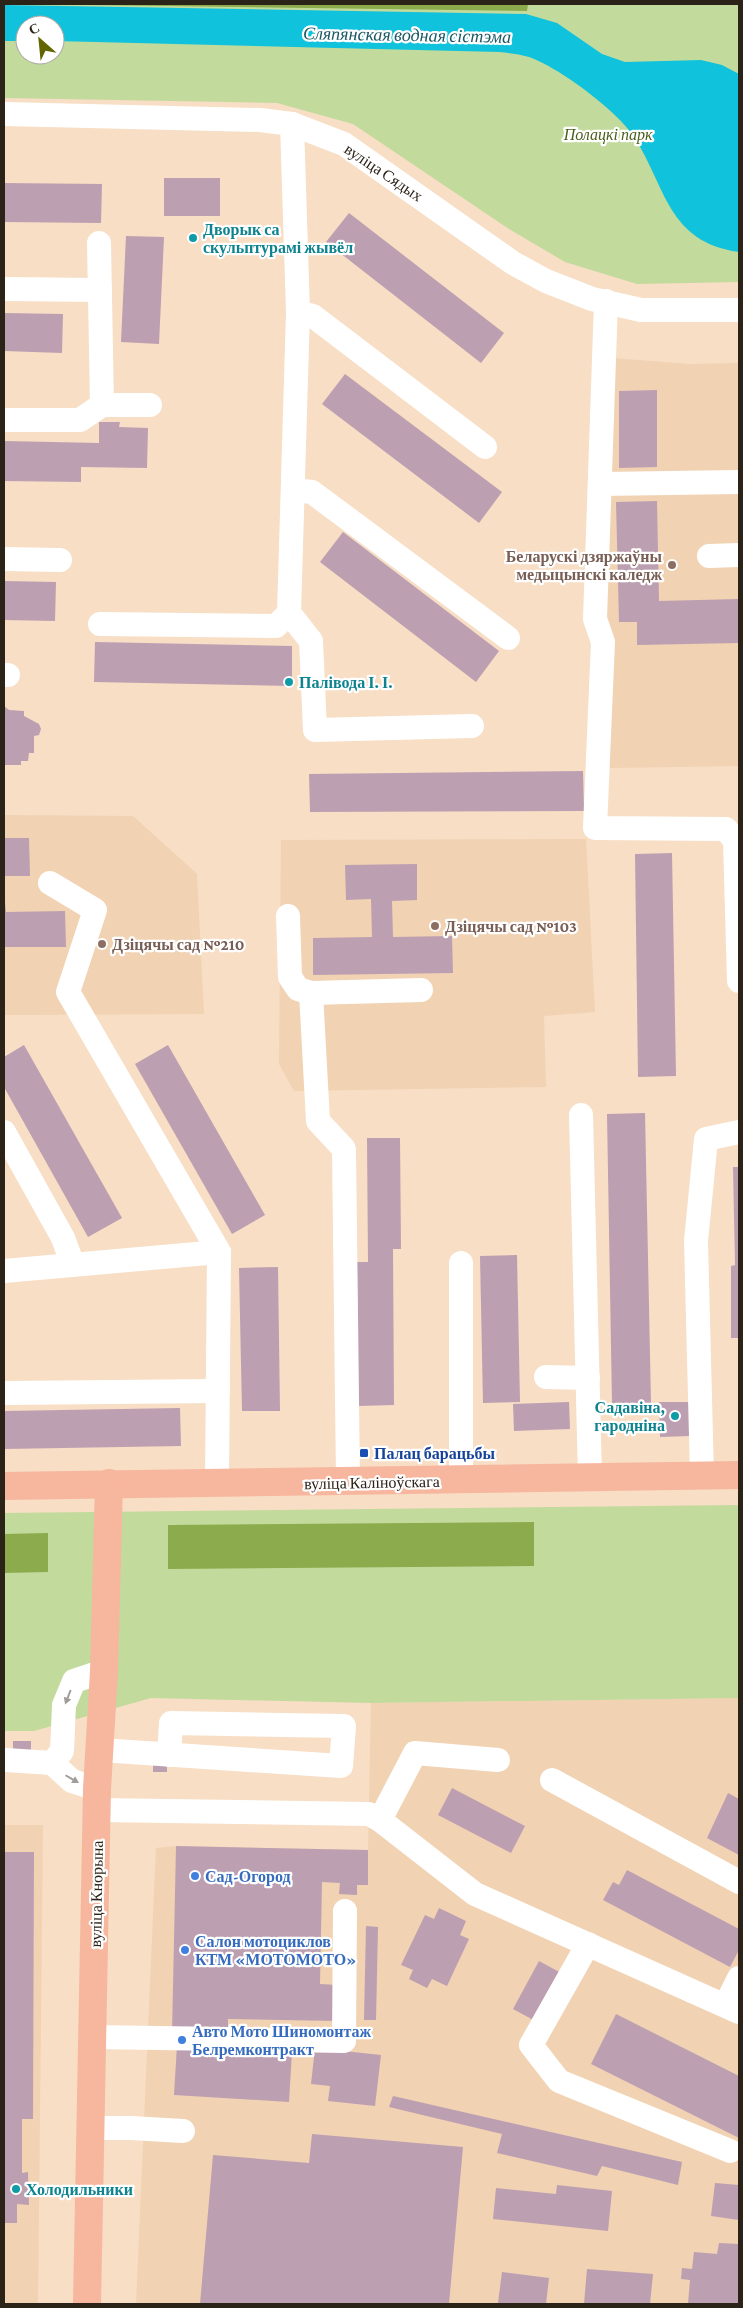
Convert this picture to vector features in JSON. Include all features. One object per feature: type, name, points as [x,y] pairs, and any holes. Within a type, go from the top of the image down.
[{"type":"main road","name":"вуліца Каліноўскага","points":[[4,1486],[739,1475]]},
{"type":"main road","name":"вуліца Кнорына","points":[[87,2304],[97,1800],[104,1671],[109,1483]]},
{"type":"street","name":"вуліца Сядых","points":[[4,114],[260,120],[292,124],[344,144],[529,273],[588,297],[641,310],[739,310]]},
{"type":"street","points":[[292,124],[298,312],[289,613],[311,641],[315,730],[472,726]]},
{"type":"street","points":[[99,243],[102,405]]},
{"type":"street","points":[[4,289],[100,290]]},
{"type":"street","points":[[606,301],[595,619],[603,642],[595,828],[726,829],[735,841],[739,981]]},
{"type":"street","points":[[298,312],[313,316],[485,447]]},
{"type":"street","points":[[4,420],[80,420],[102,405],[150,406]]},
{"type":"street","points":[[600,484],[739,482]]},
{"type":"street","points":[[293,490],[312,492],[508,638]]},
{"type":"street","points":[[709,556],[739,555]]},
{"type":"street","points":[[4,559],[60,560]]},
{"type":"street","points":[[100,624],[276,626],[289,613]]},
{"type":"street","points":[[50,882],[95,910],[68,992],[219,1252],[217,1483]]},
{"type":"street","points":[[288,916],[290,977],[298,989],[311,993],[421,990]]},
{"type":"street","points":[[311,993],[318,1121],[344,1150],[348,1482]]},
{"type":"street","points":[[581,1115],[590,1478]]},
{"type":"street","points":[[4,1132],[63,1238],[74,1265]]},
{"type":"street","points":[[702,1476],[696,1241],[706,1139],[739,1132]]},
{"type":"street","points":[[4,1271],[219,1252]]},
{"type":"street","points":[[461,1263],[461,1480]]},
{"type":"street","points":[[546,1377],[588,1378]]},
{"type":"street","points":[[4,1393],[218,1391]]},
{"type":"street","points":[[52,1763],[62,1751],[64,1705],[74,1682],[104,1671]]},
{"type":"street","points":[[100,1750],[169,1755],[341,1766],[344,1726],[171,1723],[169,1755]]},
{"type":"street","points":[[380,1820],[415,1753],[498,1760]]},
{"type":"street","points":[[6,1760],[52,1763],[72,1782],[97,1800],[369,1814],[380,1820],[475,1894],[732,2008],[739,1978]]},
{"type":"street","points":[[552,1780],[739,1882]]},
{"type":"street","points":[[93,2037],[344,2041],[345,1911]]},
{"type":"street","points":[[588,1944],[532,2045],[559,2081],[730,2151]]},
{"type":"street","points":[[91,2128],[183,2131]]},
{"type":"shaded area","name":"Беларускі дзяржаўны медыцынскі каледж","points":[[599,357],[690,364],[739,363],[739,766],[608,768]]},
{"type":"shaded area","name":"Дзіцячы сад №210","points":[[4,815],[133,816],[197,874],[204,1014],[4,1015]]},
{"type":"shaded area","name":"Дзіцячы сад №103","points":[[586,839],[595,1012],[544,1016],[546,1087],[294,1091],[279,1064],[281,840]]},
{"type":"shaded area","points":[[739,1698],[739,2304],[136,2304],[156,1848],[176,1846],[368,1850],[371,1703]]},
{"type":"shaded area","points":[[4,1825],[43,1825],[38,2304],[4,2304]]},
{"type":"green space","name":"Полацкі парк","points":[[4,4],[739,4],[739,282],[637,284],[565,262],[509,229],[353,124],[277,103],[4,98]]},
{"type":"green space","points":[[14,4],[528,4],[527,11]]},
{"type":"green space","points":[[739,1505],[739,1698],[371,1703],[151,1698],[34,1731],[4,1731],[4,1513]]},
{"type":"green space","points":[[534,1522],[534,1566],[168,1569],[168,1525]]},
{"type":"green space","points":[[48,1533],[48,1572],[4,1573],[4,1534]]},
{"type":"water","name":"Сляпянская водная сістэма","points":[[4,5],[526,14],[557,23],[602,54],[625,62],[701,60],[722,65],[739,74],[739,252],[715,246],[697,237],[683,224],[671,209],[634,137],[615,115],[571,80],[529,57],[499,52],[65,41],[65,15],[15,15],[15,41],[4,41]]},
{"type":"building","points":[[164,178],[220,178],[220,216],[164,216]]},
{"type":"building","points":[[4,183],[102,184],[101,223],[4,222]]},
{"type":"building","points":[[349,213],[504,333],[481,363],[326,242]]},
{"type":"building","points":[[126,236],[164,237],[159,344],[121,342]]},
{"type":"building","points":[[4,313],[63,314],[62,353],[4,351]]},
{"type":"building","points":[[345,374],[502,492],[479,523],[322,404]]},
{"type":"building","points":[[657,390],[657,467],[619,468],[619,391]]},
{"type":"building","points":[[99,422],[120,422],[119,427],[148,428],[147,468],[81,467],[81,482],[4,481],[4,441],[99,443]]},
{"type":"building","name":"Беларускі дзяржаўны медыцынскі каледж","points":[[657,501],[659,601],[739,599],[739,643],[637,645],[637,622],[619,622],[616,502]]},
{"type":"building","points":[[343,532],[499,651],[476,682],[320,562]]},
{"type":"building","points":[[4,581],[56,582],[55,621],[4,620]]},
{"type":"building","points":[[95,642],[292,646],[292,686],[94,682]]},
{"type":"building","points":[[4,706],[9,710],[24,711],[24,716],[39,724],[41,729],[39,735],[34,736],[34,753],[29,753],[28,761],[21,761],[21,765],[4,765]]},
{"type":"building","points":[[583,771],[584,811],[310,812],[309,774]]},
{"type":"building","points":[[4,838],[29,838],[30,876],[4,876]]},
{"type":"building","points":[[672,853],[676,1076],[638,1077],[635,854]]},
{"type":"building","points":[[417,864],[417,900],[392,901],[393,937],[452,936],[453,973],[313,975],[313,938],[372,937],[371,899],[346,900],[345,865]]},
{"type":"building","points":[[4,902],[6,912],[65,911],[66,947],[4,947]]},
{"type":"building","points":[[24,1045],[122,1218],[88,1237],[4,1087],[4,1057]]},
{"type":"building","points":[[168,1045],[265,1215],[232,1234],[135,1064]]},
{"type":"building","points":[[645,1113],[651,1403],[612,1404],[607,1114]]},
{"type":"building","points":[[367,1138],[400,1138],[401,1249],[393,1249],[394,1405],[358,1406],[357,1262],[368,1262]]},
{"type":"building","points":[[733,1167],[739,1167],[739,1338],[731,1338],[731,1266],[735,1265]]},
{"type":"building","points":[[517,1255],[520,1402],[483,1403],[480,1256]]},
{"type":"building","points":[[278,1267],[280,1411],[242,1411],[239,1268]]},
{"type":"building","points":[[569,1402],[570,1429],[514,1431],[513,1404]]},
{"type":"building","name":"Садавіна, гародніна","points":[[659,1402],[690,1402],[691,1436],[660,1437]]},
{"type":"building","points":[[180,1408],[181,1446],[4,1449],[4,1411]]},
{"type":"building","points":[[13,1741],[31,1741],[31,1754],[13,1754]]},
{"type":"building","points":[[153,1760],[167,1760],[167,1772],[153,1772]]},
{"type":"building","points":[[452,1788],[525,1826],[511,1853],[438,1815]]},
{"type":"building","points":[[728,1793],[739,1799],[739,1855],[707,1838]]},
{"type":"building","points":[[176,1846],[368,1850],[368,1885],[357,1885],[357,1895],[339,1894],[340,1883],[322,1882],[320,1984],[338,1985],[338,2021],[228,2019],[228,2033],[172,2033]]},
{"type":"building","points":[[4,1852],[34,1852],[33,2119],[22,2119],[22,2173],[28,2172],[29,2205],[17,2204],[17,2223],[4,2223]]},
{"type":"building","points":[[627,1870],[739,1929],[739,1950],[730,1967],[603,1900],[613,1882],[619,1885]]},
{"type":"building","points":[[439,1908],[466,1921],[460,1935],[469,1939],[447,1986],[432,1979],[427,1988],[409,1979],[413,1970],[401,1965],[425,1915],[434,1919]]},
{"type":"building","points":[[366,1926],[378,1927],[376,2020],[364,2020]]},
{"type":"building","points":[[539,1961],[563,1974],[537,2022],[513,2009]]},
{"type":"building","points":[[616,2014],[739,2076],[739,2138],[591,2064]]},
{"type":"building","points":[[177,2045],[292,2052],[289,2102],[174,2095]]},
{"type":"building","points":[[315,2048],[381,2055],[375,2106],[328,2101],[330,2086],[311,2084]]},
{"type":"building","points":[[393,2096],[682,2162],[678,2185],[602,2166],[597,2176],[497,2153],[502,2134],[389,2107]]},
{"type":"building","points":[[312,2134],[463,2147],[449,2304],[200,2304],[213,2155],[309,2163]]},
{"type":"building","points":[[715,2183],[739,2185],[739,2220],[711,2216]]},
{"type":"building","points":[[557,2185],[612,2191],[608,2231],[493,2219],[496,2188],[556,2194]]},
{"type":"building","points":[[719,2243],[739,2244],[739,2304],[688,2304],[690,2280],[681,2279],[682,2268],[692,2269],[694,2252],[717,2254]]},
{"type":"building","points":[[587,2269],[653,2274],[650,2304],[584,2304]]},
{"type":"building","points":[[502,2272],[549,2278],[546,2304],[498,2303]]},
{"type":"place","name":"Дворык са скульптурамі жывёл","points":[[193,238]]},
{"type":"place","name":"Беларускі дзяржаўны медыцынскі каледж","points":[[672,565]]},
{"type":"place","name":"Палівода І. І.","points":[[289,682]]},
{"type":"place","name":"Дзіцячы сад №103","points":[[435,926]]},
{"type":"place","name":"Дзіцячы сад №210","points":[[102,944]]},
{"type":"place","name":"Садавіна, гародніна","points":[[675,1416]]},
{"type":"place","name":"Палац барацьбы","points":[[364,1453]]},
{"type":"place","name":"Сад-Огород","points":[[195,1876]]},
{"type":"place","name":"Салон мотоциклов КТМ «МОТОМОТО»","points":[[185,1950]]},
{"type":"place","name":"Авто Мото Шиномонтаж Белремконтракт","points":[[182,2040]]},
{"type":"place","name":"Холодильники","points":[[16,2189]]}]
